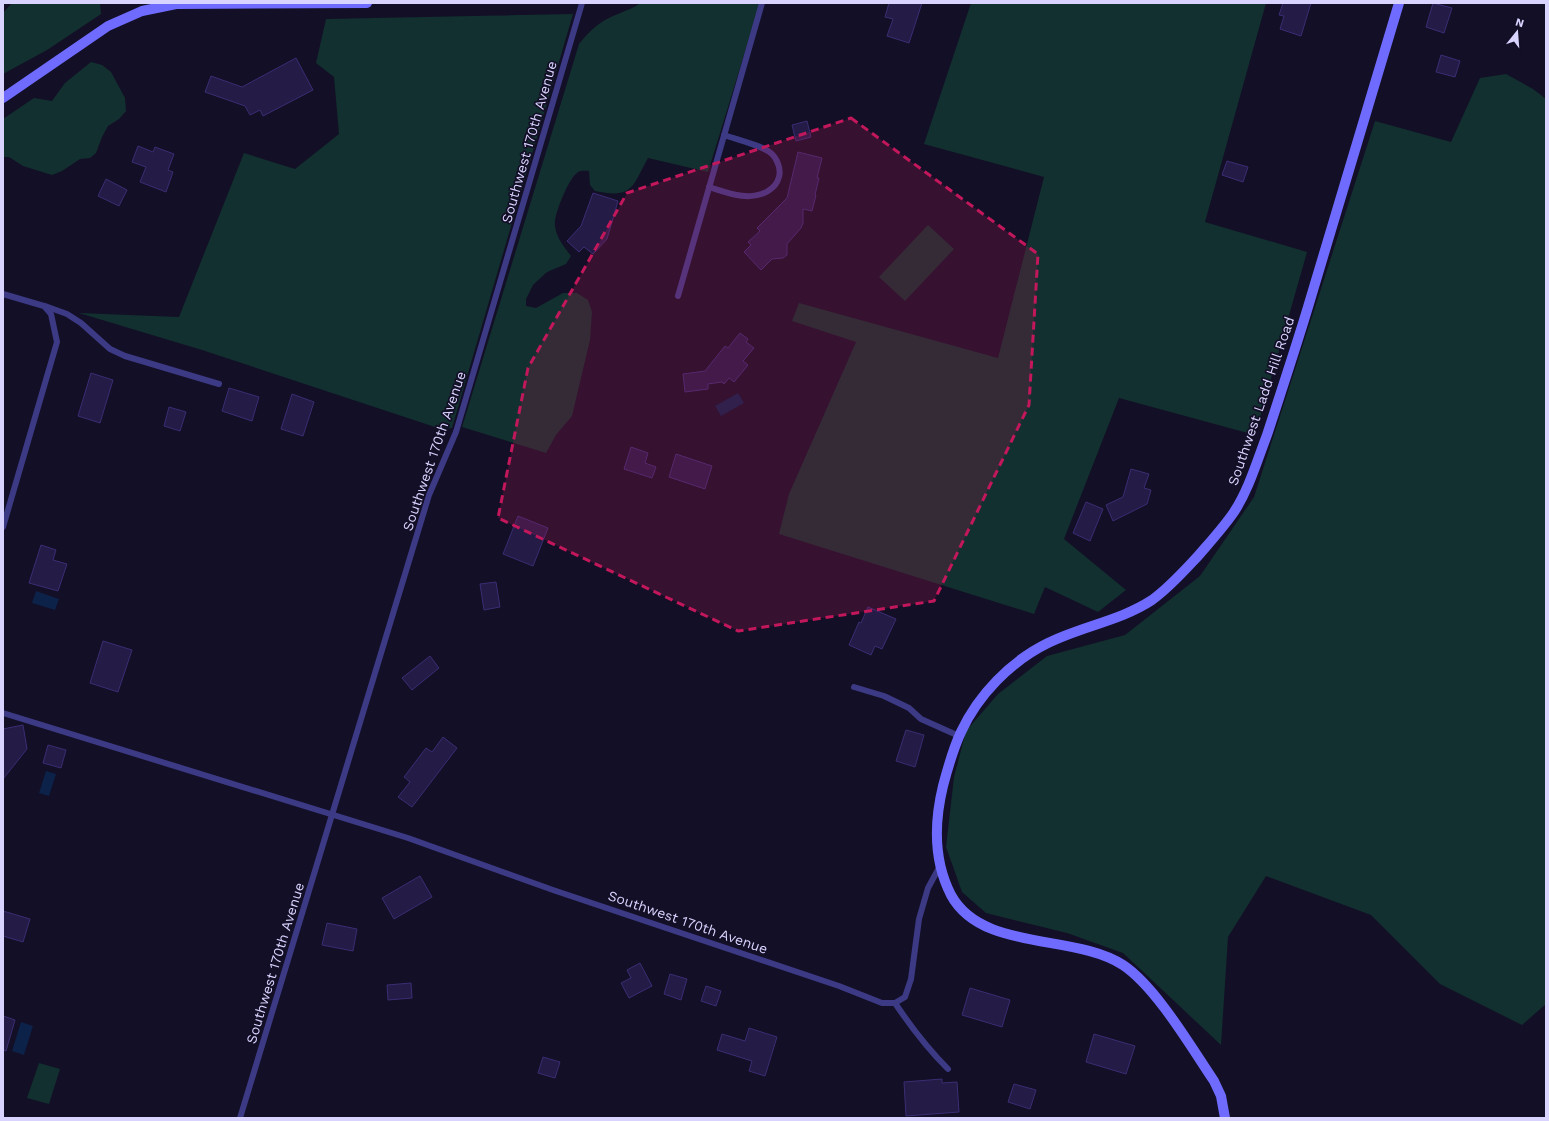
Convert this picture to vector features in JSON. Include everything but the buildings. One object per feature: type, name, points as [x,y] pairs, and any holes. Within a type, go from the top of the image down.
[{"type":"street","points":[[3,98],[108,26],[142,11],[176,4],[367,3]]},
{"type":"street","name":"Southwest Ladd Hill Road","points":[[1225,1118],[1221,1096],[1214,1081],[1158,1000],[1132,972],[1114,960],[1093,952],[1007,934],[972,919],[954,900],[946,885],[936,847],[937,820],[946,774],[959,736],[970,715],[997,681],[1028,654],[1049,642],[1122,615],[1154,598],[1188,567],[1233,514],[1253,474],[1288,371],[1399,3]]},
{"type":"lane","name":"Southwest 170th Avenue","points":[[240,1118],[429,495],[456,432],[582,3]]},
{"type":"lane","points":[[678,296],[762,3]]},
{"type":"lane","points":[[709,187],[746,197],[762,195],[775,186],[779,176],[779,165],[773,155],[765,149],[724,136]]},
{"type":"lane","points":[[3,294],[67,314],[81,323],[110,349],[125,356],[219,384]]},
{"type":"lane","points":[[3,527],[57,342],[52,314],[44,306]]},
{"type":"lane","points":[[854,687],[884,696],[909,708],[921,719],[959,736]]},
{"type":"lane","points":[[3,712],[333,814]]},
{"type":"lane","name":"Southwest 170th Avenue","points":[[333,814],[408,838],[546,887],[832,983],[882,1003],[895,1003]]},
{"type":"lane","points":[[940,866],[928,888],[920,919],[911,979],[905,997],[895,1003],[910,1026],[934,1055],[948,1069]]},
{"type":"highlighted area","points":[[851,118],[1038,254],[1029,405],[934,601],[738,631],[498,518],[528,368],[627,193]]},
{"type":"green space","points":[[12,3],[100,3],[101,14],[47,50],[3,74],[3,13]]},
{"type":"green space","points":[[640,3],[760,3],[708,172],[648,158],[638,177],[630,188],[624,192],[617,193],[595,191],[590,185],[589,171],[580,171],[574,176],[562,198],[555,221],[559,238],[571,256],[566,264],[547,272],[533,285],[526,299],[526,306],[536,308],[563,293],[577,293],[588,300],[592,312],[590,340],[572,416],[556,435],[546,453],[462,427],[579,44],[587,34],[601,22]]},
{"type":"green space","points":[[971,3],[1266,3],[1205,222],[1307,252],[1255,435],[1119,398],[1064,539],[1126,590],[1098,612],[1045,587],[1034,614],[779,534],[789,494],[856,342],[792,321],[799,303],[998,358],[1044,177],[924,144]]},
{"type":"green space","points":[[573,14],[452,428],[441,429],[202,350],[79,313],[179,317],[244,153],[295,169],[339,134],[334,77],[316,63],[326,19]]},
{"type":"green space","points":[[91,62],[102,65],[111,72],[125,98],[126,111],[119,119],[108,126],[96,153],[90,158],[80,159],[62,171],[52,175],[23,166],[9,157],[3,157],[3,119],[34,98],[52,101],[65,83]]},
{"type":"green space","points":[[1506,74],[1533,89],[1546,99],[1546,1004],[1522,1025],[1440,984],[1371,915],[1266,876],[1228,937],[1221,1045],[1123,953],[1067,933],[986,913],[962,892],[946,847],[954,777],[966,731],[998,694],[1047,656],[1125,635],[1200,576],[1254,497],[1375,121],[1451,142],[1480,78]]},
{"type":"green space","points":[[928,225],[954,249],[905,301],[879,277]]},
{"type":"green space","points":[[39,1063],[60,1069],[49,1104],[27,1098]]},
{"type":"water","points":[[738,393],[744,403],[721,416],[715,406]]},
{"type":"water","points":[[36,591],[59,599],[55,610],[32,603]]},
{"type":"water","points":[[46,771],[56,774],[49,796],[39,793]]},
{"type":"water","points":[[21,1022],[33,1026],[24,1055],[12,1051]]}]
